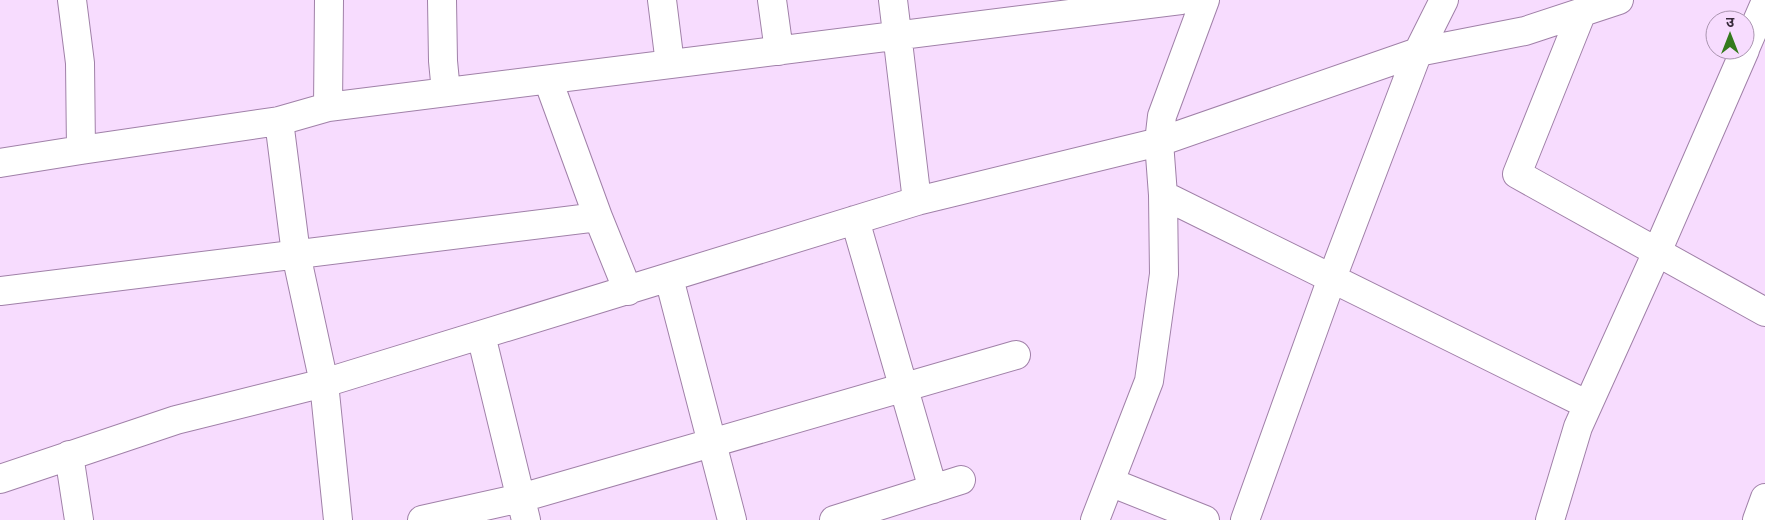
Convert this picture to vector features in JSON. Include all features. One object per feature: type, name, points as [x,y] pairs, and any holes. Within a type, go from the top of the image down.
[{"type":"street","points":[[72,0],[80,63],[81,150]]},
{"type":"street","points":[[328,107],[329,0]]},
{"type":"street","points":[[442,0],[443,60],[446,92]]},
{"type":"street","points":[[662,0],[670,64]]},
{"type":"street","points":[[772,0],[779,50]]},
{"type":"street","points":[[893,0],[917,201]]},
{"type":"street","points":[[0,163],[279,121],[328,107],[898,36],[1004,11],[1181,0]]},
{"type":"street","points":[[1095,520],[1149,381],[1164,274],[1163,195],[1159,142],[1162,116],[1205,0]]},
{"type":"street","points":[[1245,520],[1332,278],[1418,52],[1444,0]]},
{"type":"street","points":[[0,479],[176,420],[324,383],[917,201],[1159,142],[1418,52],[1525,31],[1619,0]]},
{"type":"street","points":[[1755,26],[1765,3]]},
{"type":"street","points":[[1582,12],[1517,174],[1765,312]]},
{"type":"street","points":[[1550,520],[1578,427],[1741,60]]},
{"type":"street","points":[[548,80],[598,217],[628,291]]},
{"type":"street","points":[[279,121],[296,254],[324,383],[338,520]]},
{"type":"street","points":[[1163,195],[1588,405]]},
{"type":"street","points":[[0,291],[598,217]]},
{"type":"street","points":[[855,220],[933,489]]},
{"type":"street","points":[[669,278],[732,520]]},
{"type":"street","points":[[481,335],[523,509]]},
{"type":"street","points":[[422,520],[523,509],[712,442],[1016,355]]},
{"type":"street","points":[[69,455],[79,520]]},
{"type":"street","points":[[834,520],[961,480]]},
{"type":"street","points":[[1110,482],[1205,520]]},
{"type":"street","points":[[1757,520],[1765,498]]}]
